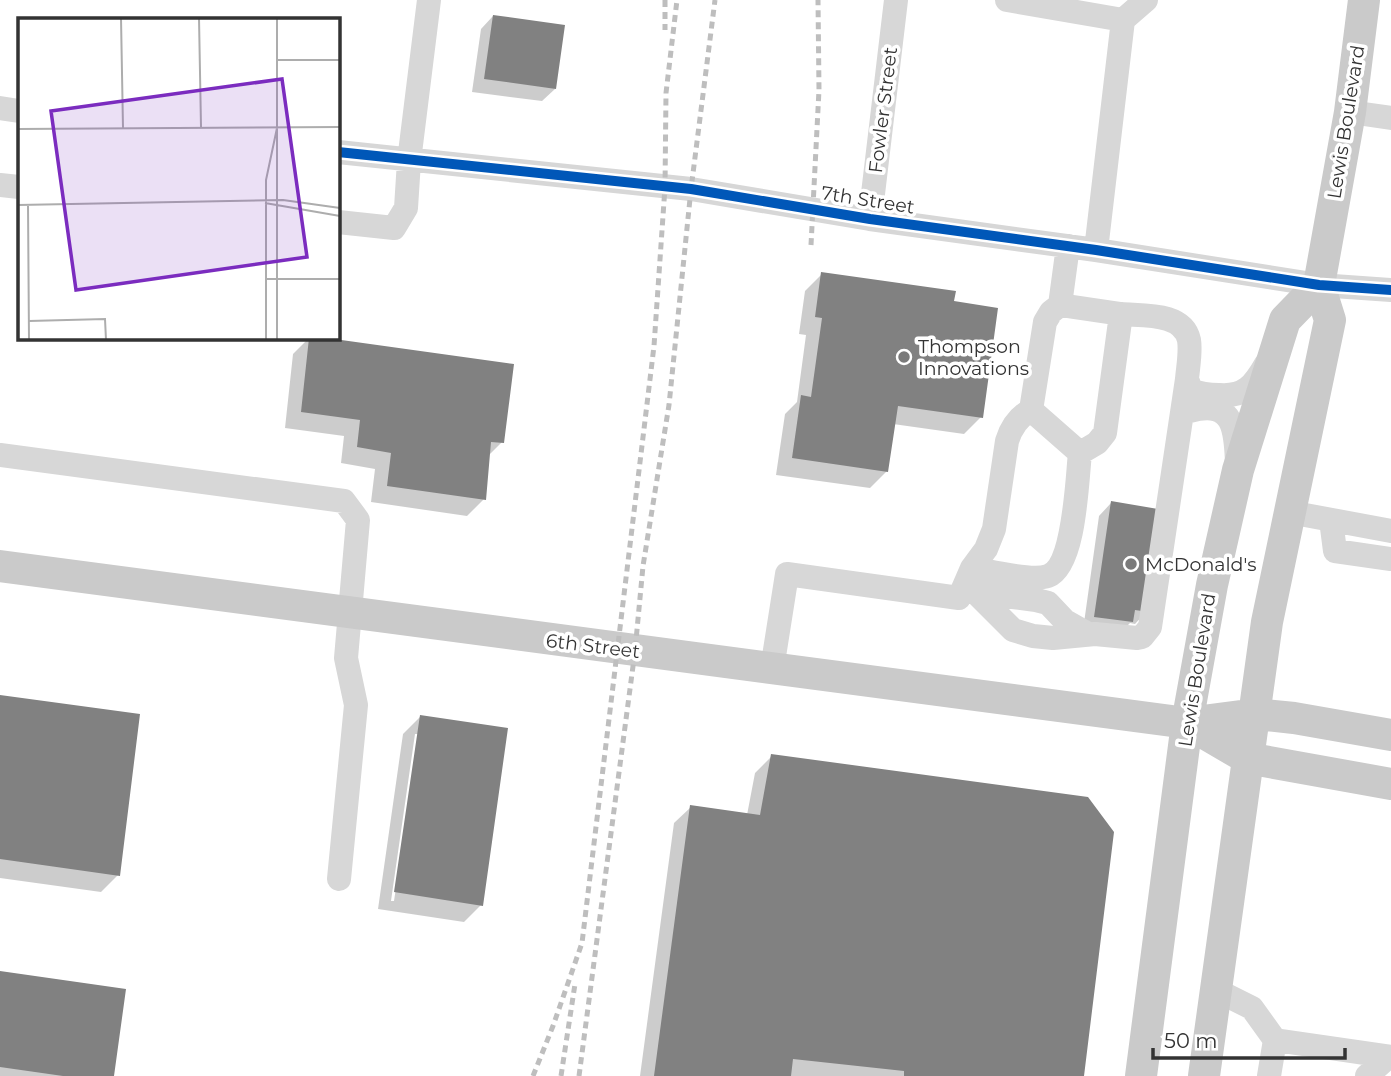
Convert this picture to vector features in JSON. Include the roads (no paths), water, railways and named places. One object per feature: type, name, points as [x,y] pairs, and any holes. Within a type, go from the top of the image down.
[{"type":"main road","name":"Lewis Boulevard","points":[[1204,1076],[1267,622],[1330,320],[1319,285],[1350,112],[1364,0]]},
{"type":"main road","name":"Lewis Boulevard","points":[[1141,1076],[1187,723],[1212,585],[1238,470],[1285,320],[1319,285]]},
{"type":"main road","name":"6th Street","points":[[0,566],[1187,723],[1256,714],[1391,735]]},
{"type":"main road","name":"6th Street","points":[[1187,723],[1247,758]]},
{"type":"main road","points":[[1247,758],[1391,784]]},
{"type":"street","points":[[340,222],[394,228],[406,208],[409,161],[429,0]]},
{"type":"street","name":"Fowler Street","points":[[870,219],[896,0]]},
{"type":"street","points":[[1007,0],[1124,20]]},
{"type":"street","points":[[1096,250],[1124,20],[1146,0]]},
{"type":"street","points":[[0,108],[18,111]]},
{"type":"street","points":[[1350,112],[1391,118]]},
{"type":"street","name":"7th Street","points":[[340,152],[691,189],[870,219],[1096,250],[1319,285],[1391,289]]},
{"type":"street","points":[[0,185],[18,187]]},
{"type":"street","points":[[1031,410],[1045,322],[1051,312],[1060,305],[1068,246]]},
{"type":"street","points":[[969,576],[1013,630],[1033,636],[1053,638],[1088,634],[1137,638],[1142,637],[1150,627],[1187,379],[1189,340],[1177,322],[1166,318],[1060,305]]},
{"type":"street","points":[[1080,453],[1097,443],[1105,433],[1121,314]]},
{"type":"street","points":[[1187,379],[1191,390],[1198,393],[1231,396],[1243,393],[1257,381],[1277,345]]},
{"type":"street","points":[[1179,434],[1190,411],[1203,408],[1226,415],[1233,423],[1238,470]]},
{"type":"street","points":[[1031,410],[1080,453]]},
{"type":"street","points":[[772,669],[787,573],[959,598],[994,529],[1010,431],[1023,414],[1031,410]]},
{"type":"street","points":[[969,576],[1035,578],[1054,572],[1066,553],[1080,453]]},
{"type":"street","points":[[0,455],[344,501],[358,520],[345,658],[356,705],[339,879]]},
{"type":"street","points":[[1289,512],[1391,531]]},
{"type":"street","points":[[1331,520],[1335,551],[1391,559]]},
{"type":"street","points":[[969,576],[996,595],[1048,603],[1065,621],[1088,634]]},
{"type":"street","points":[[1216,990],[1252,1008],[1275,1040],[1269,1076]]},
{"type":"street","points":[[1275,1040],[1390,1057]]},
{"type":"street","points":[[1367,1076],[1390,1057]]},
{"type":"railway","points":[[665,0],[665,30]]},
{"type":"railway","points":[[533,1076],[582,943],[654,346],[665,187],[666,93],[677,0]]},
{"type":"railway","points":[[579,1076],[635,651],[643,566],[669,405],[691,189],[715,0]]},
{"type":"railway","points":[[811,245],[819,90],[818,0]]},
{"type":"railway","points":[[561,1076],[575,984]]},
{"type":"place","name":"Thompson Innovations","points":[[904,357]]},
{"type":"place","name":"McDonald's","points":[[1131,564]]}]
